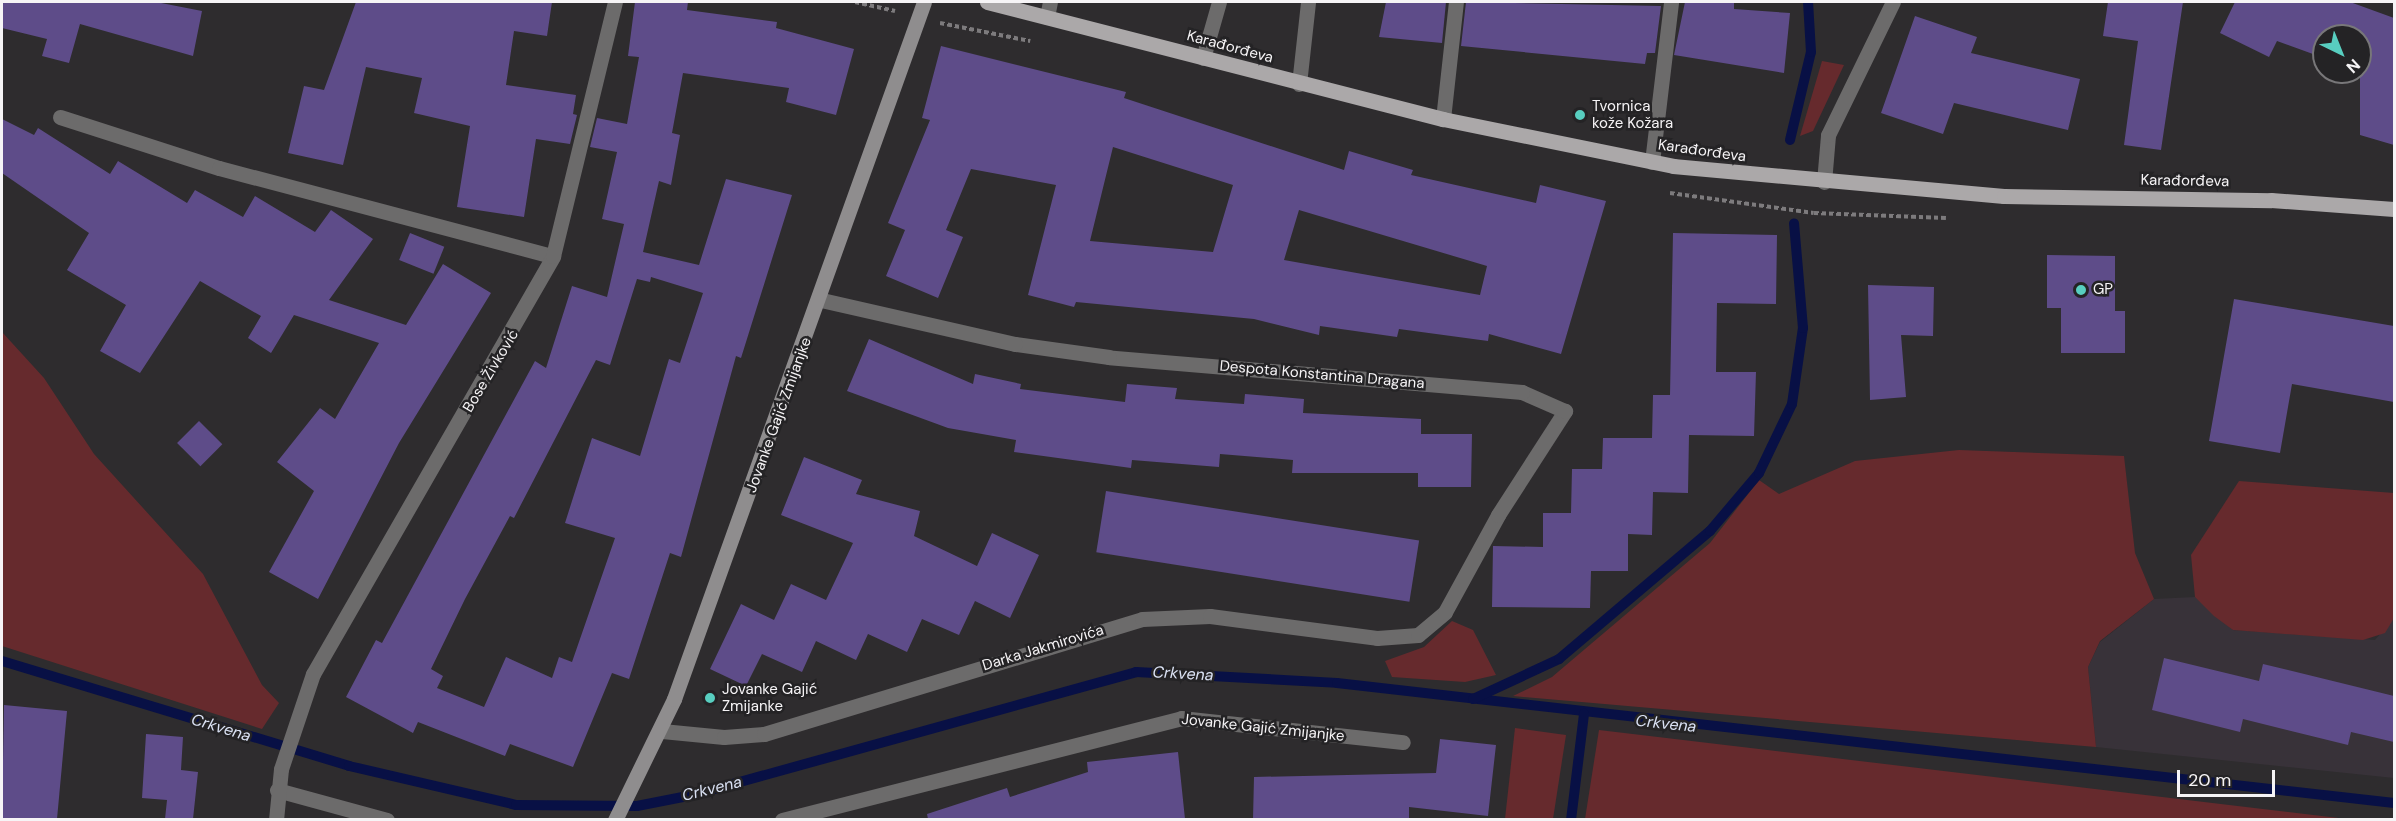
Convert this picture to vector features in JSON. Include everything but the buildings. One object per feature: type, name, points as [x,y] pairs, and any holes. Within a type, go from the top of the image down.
[{"type":"main road","name":"Karađorđeva","points":[[987,2],[1299,84],[1443,119],[1652,162],[1824,182],[2004,196],[2271,200],[2394,209]]},
{"type":"street","name":"Bose Živković","points":[[277,790],[297,712],[334,635],[553,256],[615,2]]},
{"type":"street","name":"Jovanke Gajić Zmijanjke","points":[[615,819],[662,731],[822,300],[924,2]]},
{"type":"street","points":[[1047,17],[1050,2]]},
{"type":"street","points":[[1203,58],[1219,2]]},
{"type":"street","points":[[1299,84],[1308,2]]},
{"type":"street","points":[[1443,119],[1456,2]]},
{"type":"street","points":[[1652,162],[1671,2]]},
{"type":"street","points":[[1824,182],[1828,135],[1893,2]]},
{"type":"street","points":[[60,117],[219,168],[553,256]]},
{"type":"street","name":"Despota Konstantina Dragana","points":[[822,300],[966,336],[1109,357],[1522,392],[1546,399],[1565,411],[1498,515],[1445,612],[1430,629]]},
{"type":"street","name":"Darka Jakmirovića","points":[[662,731],[724,737],[764,734],[1153,618],[1210,616],[1377,638],[1407,638],[1430,629]]},
{"type":"street","name":"Jovanke Gajić Zmijanjke","points":[[782,819],[812,816],[1181,718],[1403,742]]},
{"type":"street","points":[[276,819],[277,790],[387,819]]},
{"type":"shaded area","points":[[1822,61],[1844,65],[1813,131],[1800,136]]},
{"type":"shaded area","points":[[2,332],[44,378],[94,454],[203,574],[262,685],[279,703],[262,729],[2,646]]},
{"type":"shaded area","points":[[1959,450],[2124,456],[2135,553],[2154,599],[2100,641],[2088,667],[2096,747],[1513,696],[1552,677],[1710,543],[1759,480],[1779,494],[1855,461]]},
{"type":"shaded area","points":[[2239,481],[2394,493],[2394,618],[2385,633],[2363,640],[2233,630],[2214,616],[2195,597],[2191,555]]},
{"type":"shaded area","points":[[2195,597],[2233,630],[2375,640],[2394,618],[2394,778],[2096,747],[2088,667],[2100,642],[2154,599]]},
{"type":"shaded area","points":[[1452,621],[1473,630],[1496,675],[1465,682],[1392,677],[1385,661],[1424,647]]},
{"type":"shaded area","points":[[1515,728],[1566,735],[1553,819],[1505,819]]},
{"type":"shaded area","points":[[1599,730],[2347,819],[1585,819]]},
{"type":"waterway","points":[[1790,140],[1811,52],[1808,2]]},
{"type":"waterway","points":[[1473,699],[1559,659],[1710,531],[1759,473],[1792,404],[1803,328],[1794,223]]},
{"type":"waterway","name":"Crkvena","points":[[2,661],[349,766],[516,805],[637,806],[693,795],[1136,672],[1337,683],[2394,803]]},
{"type":"waterway","points":[[1571,820],[1584,714]]},
{"type":"place","name":"Tvornica kože Kožara","points":[[1580,115]]},
{"type":"place","name":"GP","points":[[2081,290]]},
{"type":"place","name":"Jovanke Gajić Zmijanke","points":[[710,698]]}]
